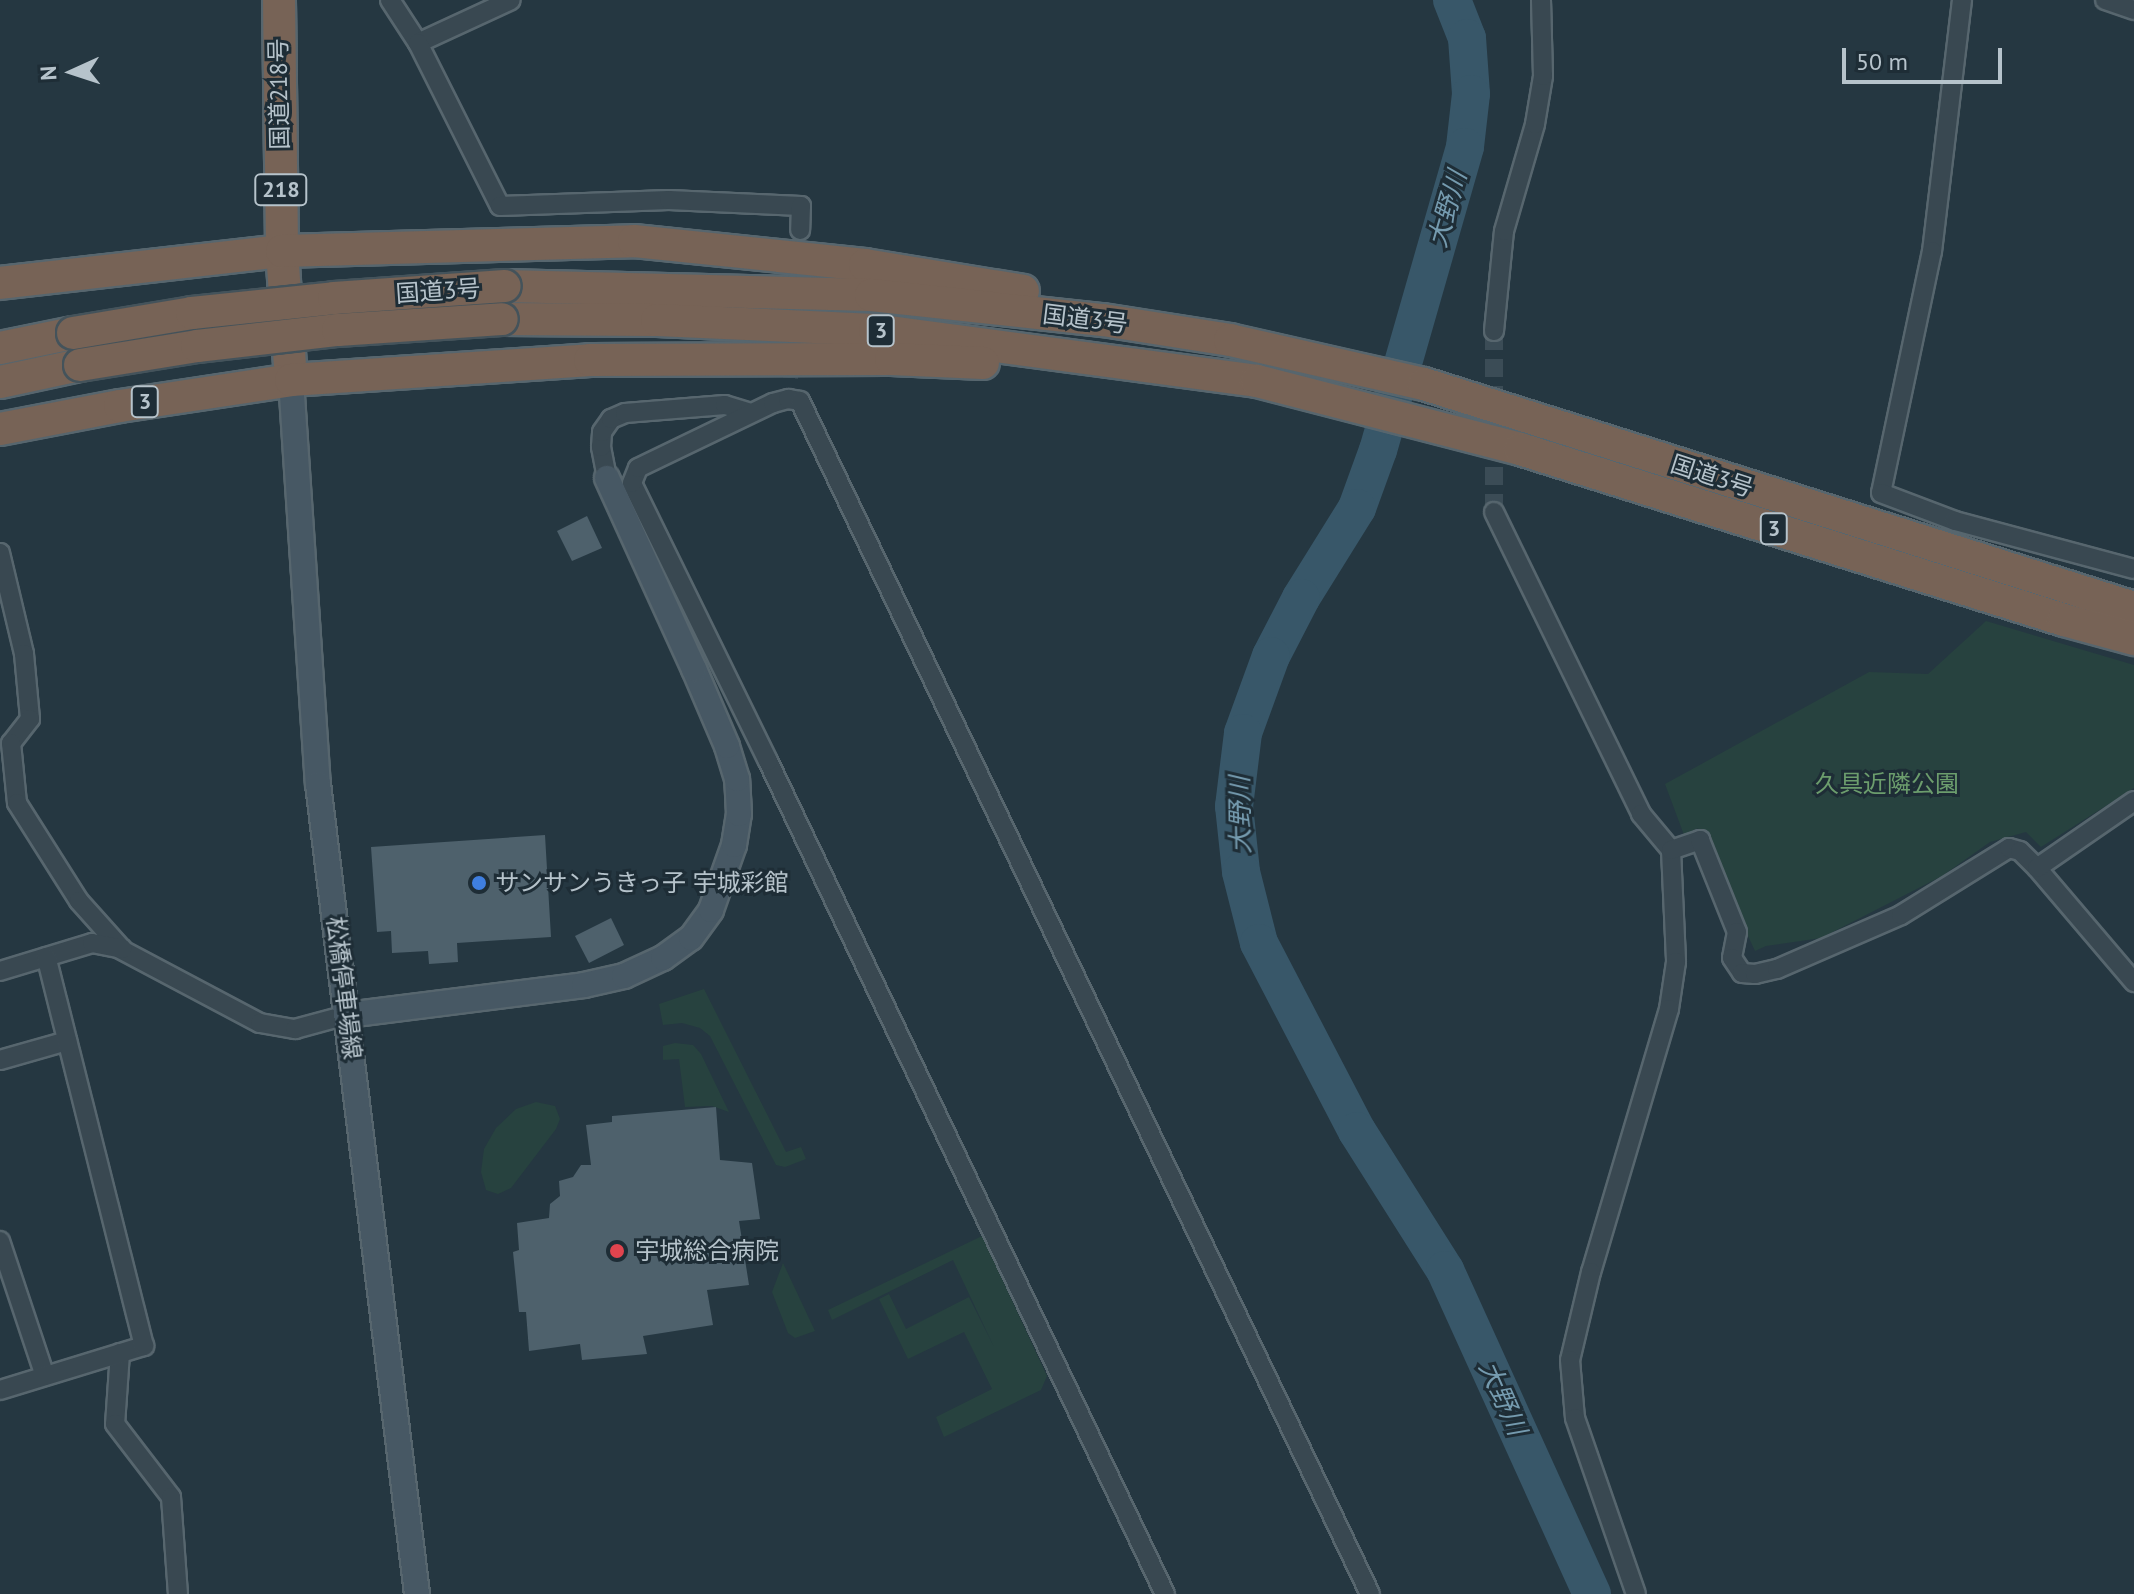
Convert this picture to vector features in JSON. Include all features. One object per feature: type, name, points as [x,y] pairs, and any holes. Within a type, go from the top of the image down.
[{"type":"highway","name":"国道218号","points":[[279,0],[282,251],[291,380]]},
{"type":"highway","points":[[0,283],[282,251],[634,241],[865,265],[1000,287],[1164,315],[1243,344]]},
{"type":"highway","name":"国道3号","points":[[0,348],[192,313],[318,299],[505,286],[871,295],[1103,320],[1243,344],[1424,384],[2134,608]]},
{"type":"highway","name":"国道3号","points":[[0,382],[197,346],[338,330],[502,319],[657,320],[875,330],[1255,387],[1414,422],[1520,449],[2134,639]]},
{"type":"highway","points":[[291,380],[590,360],[891,359],[1089,370],[1255,387]]},
{"type":"highway","name":"3","points":[[0,429],[120,406],[291,380]]},
{"type":"main road","name":"松橋停車場線","points":[[291,380],[318,784],[417,1594]]},
{"type":"main road","points":[[347,1015],[584,985],[624,976],[663,958],[691,938],[711,910],[734,845],[739,814],[737,779],[694,669],[607,478]]},
{"type":"street","points":[[390,0],[418,43],[500,206],[669,200],[801,206],[800,230]]},
{"type":"street","points":[[418,43],[511,0]]},
{"type":"street","points":[[1494,331],[1504,231],[1535,124],[1543,76],[1541,0]]},
{"type":"street","points":[[1962,0],[1932,251],[1881,493],[1955,521],[2134,569]]},
{"type":"street","points":[[2105,0],[2134,10]]},
{"type":"street","points":[[788,399],[789,378]]},
{"type":"street","points":[[1165,1594],[632,483],[638,468],[748,412],[788,399],[800,401],[1370,1594]]},
{"type":"street","points":[[607,478],[601,447],[602,432],[611,419],[625,413],[725,405],[748,412]]},
{"type":"street","points":[[1494,512],[1641,814],[1671,850],[1676,962],[1669,1009],[1591,1272],[1570,1360],[1575,1418],[1636,1594]]},
{"type":"street","points":[[0,553],[24,654],[30,719],[5,743],[17,803],[79,901],[120,949]]},
{"type":"street","points":[[2037,868],[2134,801]]},
{"type":"street","points":[[1671,850],[1700,840],[1737,932],[1732,958],[1736,968],[1755,974],[1791,963],[1901,915],[2009,848],[2020,851],[2037,868],[2134,982]]},
{"type":"street","points":[[0,971],[92,943],[120,949],[260,1023],[295,1029],[347,1015]]},
{"type":"street","points":[[0,1390],[144,1346],[46,957]]},
{"type":"street","points":[[0,1060],[67,1041]]},
{"type":"street","points":[[0,1241],[45,1376]]},
{"type":"street","points":[[120,1353],[115,1424],[171,1497],[178,1594]]},
{"type":"green space","name":"久具近隣公園","points":[[1986,621],[2134,665],[2134,788],[2041,847],[2026,832],[1990,842],[1942,876],[1821,938],[1766,946],[1755,951],[1698,828],[1684,835],[1665,784],[1869,672],[1928,674]]},
{"type":"green space","points":[[704,989],[786,1152],[801,1147],[806,1159],[785,1167],[776,1165],[710,1036],[700,1028],[682,1023],[663,1025],[659,1004]]},
{"type":"green space","points":[[675,1043],[693,1045],[701,1054],[729,1112],[712,1106],[685,1107],[679,1059],[663,1060],[663,1046]]},
{"type":"green space","points":[[536,1102],[555,1106],[560,1119],[556,1129],[511,1188],[498,1194],[486,1190],[481,1172],[484,1149],[496,1128],[516,1109]]},
{"type":"green space","points":[[982,1236],[1047,1376],[1041,1390],[944,1437],[936,1417],[992,1389],[964,1332],[908,1359],[879,1299],[889,1294],[906,1329],[969,1297],[994,1347],[953,1260],[832,1320],[828,1310]]},
{"type":"green space","points":[[783,1263],[815,1331],[795,1338],[788,1333],[772,1292]]},
{"type":"building","points":[[587,516],[602,548],[572,561],[557,531]]},
{"type":"building","points":[[545,835],[551,937],[457,943],[458,962],[429,964],[428,951],[392,953],[391,931],[377,932],[371,847]]},
{"type":"building","points":[[611,918],[624,945],[589,963],[575,936]]},
{"type":"building","points":[[716,1107],[720,1160],[752,1163],[760,1219],[739,1221],[749,1285],[707,1290],[713,1325],[643,1336],[647,1354],[582,1360],[580,1344],[529,1351],[526,1312],[519,1312],[513,1252],[519,1250],[517,1223],[549,1218],[550,1204],[560,1196],[559,1181],[573,1177],[581,1165],[591,1165],[586,1125],[612,1122],[612,1116]]},
{"type":"waterway","name":"大野川","points":[[1452,0],[1467,38],[1471,94],[1465,147],[1378,450],[1357,508],[1301,598],[1271,656],[1243,733],[1234,806],[1241,872],[1259,943],[1357,1131],[1445,1270],[1592,1594]]},
{"type":"tunnel","points":[[789,378],[799,249]]},
{"type":"tunnel","points":[[1494,331],[1494,512]]},
{"type":"place","name":"サンサンうきっ子 宇城彩館","points":[[479,883]]},
{"type":"place","name":"宇城総合病院","points":[[617,1251]]}]
